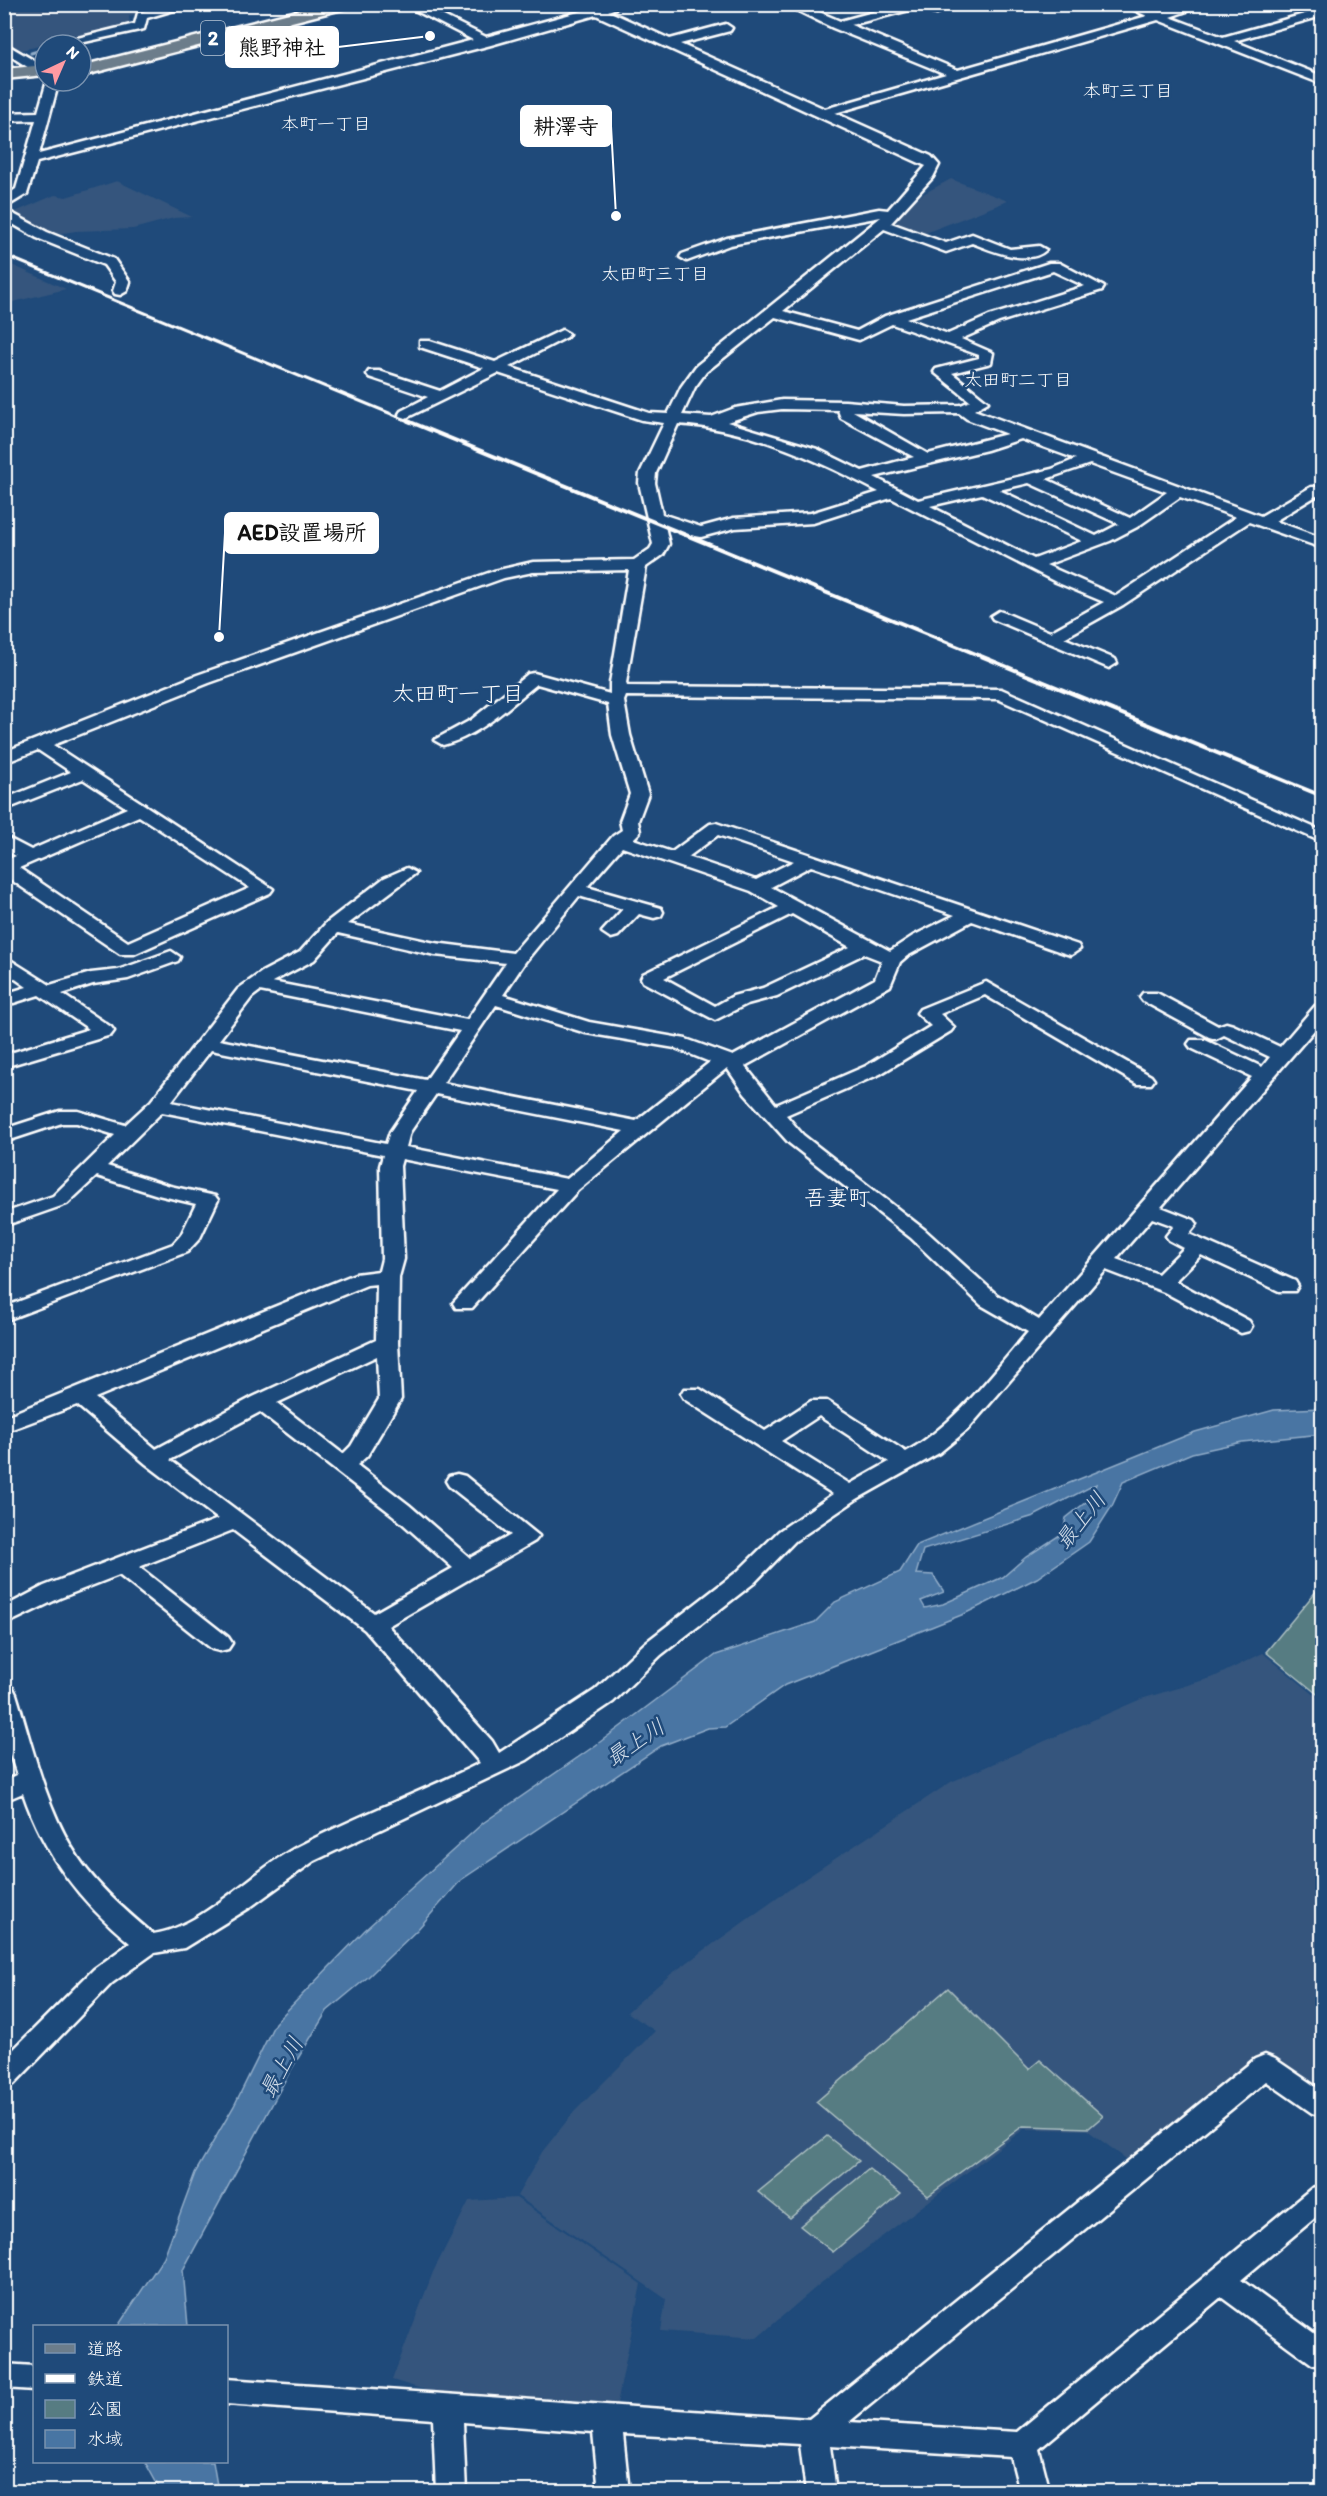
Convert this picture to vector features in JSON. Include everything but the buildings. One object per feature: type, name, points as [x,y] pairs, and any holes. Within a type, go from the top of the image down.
[{"type":"main road","name":"2","points":[[93,68],[336,5]]},
{"type":"main road","points":[[4,74],[33,74]]},
{"type":"street","points":[[93,37],[140,26],[142,16],[188,4]]},
{"type":"street","points":[[409,4],[487,42]]},
{"type":"street","points":[[4,758],[203,679],[500,574],[533,567],[638,566],[652,557],[661,544],[647,483],[648,472],[688,387],[701,369],[886,219],[928,174],[933,165],[926,159],[582,4]]},
{"type":"street","points":[[31,159],[53,156],[487,42],[622,4]]},
{"type":"street","points":[[790,4],[957,74]]},
{"type":"street","points":[[837,25],[914,5],[937,9],[954,4]]},
{"type":"street","points":[[1128,4],[1323,80]]},
{"type":"street","points":[[823,113],[1201,4]]},
{"type":"street","points":[[1222,41],[1323,12]]},
{"type":"street","points":[[669,43],[726,28]]},
{"type":"street","points":[[4,46],[33,64]]},
{"type":"street","points":[[18,53],[33,50]]},
{"type":"street","points":[[4,204],[22,191],[43,116],[45,93]]},
{"type":"street","points":[[4,117],[43,116]]},
{"type":"street","points":[[4,213],[42,235],[109,262],[123,282],[120,291]]},
{"type":"street","points":[[687,257],[750,238],[879,213],[886,219],[965,256]]},
{"type":"street","points":[[946,248],[972,238],[1009,253],[1039,250]]},
{"type":"street","points":[[772,312],[859,336],[890,319],[1054,266],[1097,287],[994,319],[949,339]]},
{"type":"street","points":[[713,422],[733,412],[758,408],[845,405],[904,410],[963,409],[981,402],[941,372],[986,360],[986,353],[890,319]]},
{"type":"street","points":[[406,414],[562,334]]},
{"type":"street","points":[[425,344],[646,417],[713,422],[812,452],[914,505],[1117,602]]},
{"type":"street","points":[[374,374],[441,396]]},
{"type":"street","points":[[845,405],[846,415],[912,449],[924,458]]},
{"type":"street","points":[[963,409],[972,416],[1254,520],[1323,543]]},
{"type":"street","points":[[860,477],[924,458],[992,447],[1021,434]]},
{"type":"street","points":[[914,505],[1057,472],[1088,459]]},
{"type":"street","points":[[1031,478],[1131,524]]},
{"type":"street","points":[[984,489],[1095,541]]},
{"type":"street","points":[[1051,638],[1117,602],[1254,520],[1316,490],[1323,493]]},
{"type":"street","points":[[1034,564],[1095,541],[1131,524],[1177,492]]},
{"type":"street","points":[[656,517],[690,531],[701,532],[734,523],[813,519],[891,493]]},
{"type":"street","points":[[344,1465],[359,1451],[390,1399],[387,1343],[388,1277],[393,1259],[390,1166],[400,1132],[471,1027],[546,923],[620,840],[631,832],[629,821],[639,794],[621,735],[618,683],[638,566]]},
{"type":"street","points":[[999,616],[1109,663]]},
{"type":"street","points":[[443,740],[477,724],[534,678],[618,696],[1001,694],[1323,837]]},
{"type":"street","points":[[5,868],[127,950],[264,889],[40,744]]},
{"type":"street","points":[[4,805],[85,772]]},
{"type":"street","points":[[5,868],[141,809]]},
{"type":"street","points":[[674,859],[716,828],[1071,949]]},
{"type":"street","points":[[620,840],[757,887],[864,947],[892,959]]},
{"type":"street","points":[[4,841],[30,857]]},
{"type":"street","points":[[757,887],[811,859]]},
{"type":"street","points":[[4,1220],[60,1200],[158,1105],[245,993],[307,956],[334,926],[390,882],[407,873]]},
{"type":"street","points":[[577,890],[654,912]]},
{"type":"street","points":[[611,932],[635,907]]},
{"type":"street","points":[[793,907],[650,978],[715,1014],[740,1000],[770,992],[864,947]]},
{"type":"street","points":[[464,1304],[571,1186],[640,1128],[730,1062],[883,982],[892,959],[910,943],[935,934],[969,915]]},
{"type":"street","points":[[334,926],[435,949],[518,960]]},
{"type":"street","points":[[4,1000],[91,979],[121,975],[171,957]]},
{"type":"street","points":[[4,962],[104,1031],[4,1061]]},
{"type":"street","points":[[256,985],[471,1027]]},
{"type":"street","points":[[774,1113],[873,1071],[944,1027],[927,1013],[986,988],[1144,1080]]},
{"type":"street","points":[[1150,997],[1221,1031],[1282,1055]]},
{"type":"street","points":[[492,998],[586,1027],[679,1042],[730,1062],[796,1139],[918,1234],[989,1299],[1040,1330]]},
{"type":"street","points":[[4,2077],[103,1976],[148,1944],[175,1941],[240,1901],[274,1874],[305,1854],[495,1766],[528,1748],[604,1696],[652,1648],[746,1577],[787,1536],[849,1494],[931,1448],[959,1425],[1323,1010]]},
{"type":"street","points":[[206,1043],[640,1128]]},
{"type":"street","points":[[1198,1044],[1265,1076]]},
{"type":"street","points":[[158,1105],[571,1186]]},
{"type":"street","points":[[4,1136],[60,1117],[78,1117],[129,1133]]},
{"type":"street","points":[[4,1315],[180,1248],[190,1238],[208,1200],[165,1191],[94,1168]]},
{"type":"street","points":[[1148,1209],[1187,1224],[1176,1236],[1287,1286]]},
{"type":"street","points":[[1162,1282],[1198,1246]]},
{"type":"street","points":[[1103,1261],[1162,1282],[1241,1326]]},
{"type":"street","points":[[4,1425],[81,1397],[220,1336],[363,1279],[388,1277]]},
{"type":"street","points":[[154,1459],[261,1402],[387,1343]]},
{"type":"street","points":[[692,1394],[849,1494]]},
{"type":"street","points":[[81,1397],[154,1459],[373,1624],[483,1747],[495,1766]]},
{"type":"street","points":[[261,1402],[344,1465],[468,1569]]},
{"type":"street","points":[[765,1441],[819,1406],[906,1463]]},
{"type":"street","points":[[373,1624],[527,1536],[457,1481]]},
{"type":"street","points":[[4,1617],[52,1592],[234,1521]]},
{"type":"street","points":[[123,1566],[220,1643]]},
{"type":"street","points":[[4,1694],[11,1739],[31,1778],[51,1834],[69,1864],[95,1897],[148,1944]]},
{"type":"street","points":[[4,1792],[31,1778]]},
{"type":"street","points":[[816,2431],[1265,2066],[1323,2105]]},
{"type":"street","points":[[228,2391],[607,2420],[1023,2445],[1323,2196]]},
{"type":"street","points":[[1221,2281],[1323,2355]]},
{"type":"street","points":[[4,2376],[33,2378]]},
{"type":"street","points":[[447,2407],[451,2492]]},
{"type":"street","points":[[607,2420],[614,2492]]},
{"type":"street","points":[[816,2431],[816,2455],[821,2492]]},
{"type":"street","points":[[1023,2445],[1035,2492]]},
{"type":"shaded area","points":[[4,5],[174,5],[129,16],[130,25],[93,34],[33,33],[33,47],[22,50],[5,42]]},
{"type":"shaded area","points":[[951,179],[1008,201],[920,235],[890,224],[921,195]]},
{"type":"shaded area","points":[[117,181],[192,217],[174,218],[133,229],[76,231],[49,235],[23,222],[15,212],[55,195],[66,197]]},
{"type":"shaded area","points":[[5,262],[66,289],[5,304]]},
{"type":"shaded area","points":[[1263,1653],[1322,1701],[1322,2099],[1264,2059],[1133,2164],[1087,2130],[1024,2129],[821,2283],[757,2338],[661,2331],[666,2299],[517,2196],[542,2152],[574,2112],[655,2031],[627,2012],[671,1974],[797,1884],[951,1782],[1141,1699],[1214,1677]]},
{"type":"shaded area","points":[[516,2198],[641,2284],[616,2409],[425,2390],[392,2380],[433,2272],[469,2201]]},
{"type":"green space","points":[[1322,1584],[1322,1698],[1266,1652]]},
{"type":"green space","points":[[948,1988],[1029,2069],[1040,2060],[1103,2116],[1089,2128],[1023,2126],[928,2196],[816,2102]]},
{"type":"green space","points":[[827,2136],[859,2161],[790,2218],[758,2192]]},
{"type":"green space","points":[[869,2169],[901,2194],[833,2252],[800,2226]]},
{"type":"water","name":"最上川","points":[[1322,1408],[1322,1434],[1242,1442],[1192,1453],[1123,1482],[1112,1506],[1089,1542],[1037,1578],[964,1614],[785,1685],[725,1727],[708,1728],[661,1746],[461,1880],[417,1930],[368,1977],[327,2011],[289,2073],[183,2270],[188,2325],[119,2325],[164,2257],[195,2173],[234,2106],[275,2023],[365,1930],[483,1823],[596,1745],[716,1655],[815,1622],[835,1602],[900,1572],[917,1545],[1195,1432],[1274,1410]],"holes":[[[1096,1484],[1091,1498],[1066,1518],[1063,1533],[1026,1557],[1003,1577],[943,1604],[925,1608],[921,1601],[944,1592],[933,1575],[916,1574],[923,1550],[1034,1516]]]},
{"type":"water","points":[[146,2463],[213,2463],[218,2491],[161,2491]]},
{"type":"railway","points":[[4,255],[411,422]]},
{"type":"railway","points":[[408,421],[1322,796]]},
{"type":"place","name":"熊野神社","points":[[430,36]]},
{"type":"place","name":"耕澤寺","points":[[616,216]]},
{"type":"place","name":"AED設置場所","points":[[219,637]]},
{"type":"district","name":"本町三丁目","points":[[1128,91]]},
{"type":"district","name":"本町一丁目","points":[[326,124]]},
{"type":"district","name":"太田町三丁目","points":[[655,274]]},
{"type":"district","name":"太田町二丁目","points":[[1018,380]]},
{"type":"district","name":"太田町一丁目","points":[[458,693]]},
{"type":"district","name":"吾妻町","points":[[837,1197]]}]
